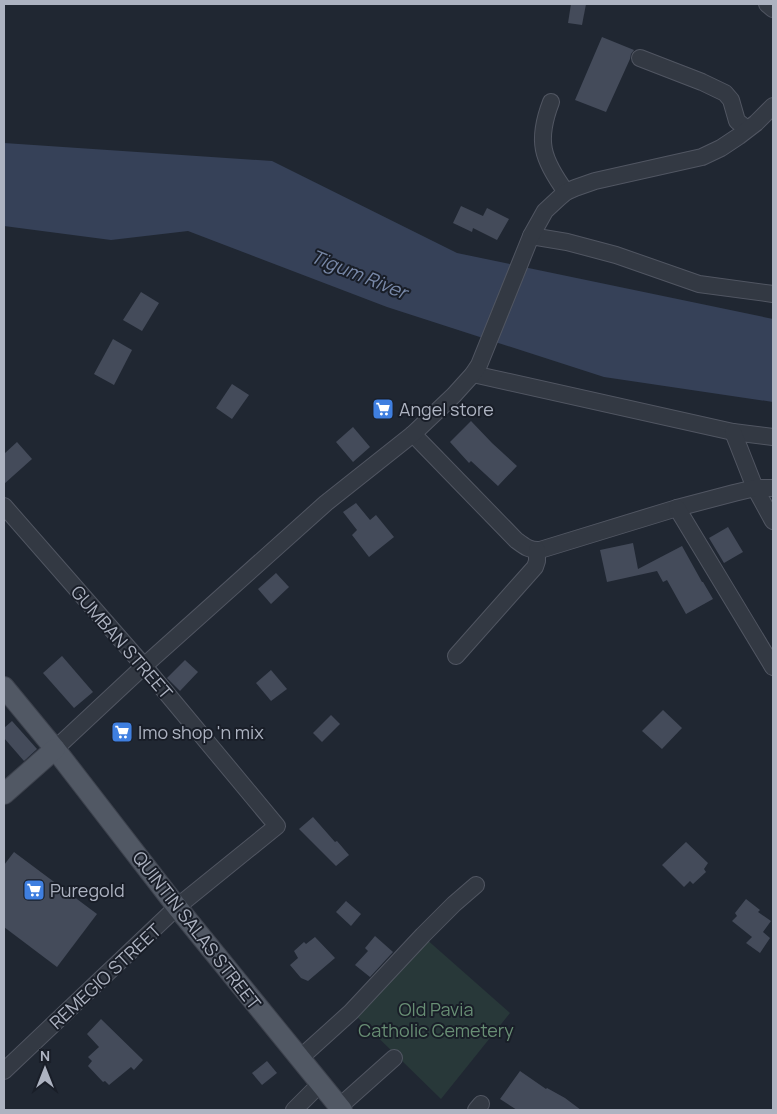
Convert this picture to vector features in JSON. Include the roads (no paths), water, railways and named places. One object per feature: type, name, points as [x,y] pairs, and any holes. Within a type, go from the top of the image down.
[{"type":"main road","name":"QUINTIN SALAS STREET","points":[[4,687],[55,749],[177,907],[340,1109]]},
{"type":"main road","points":[[4,794],[55,749]]},
{"type":"street","points":[[767,4],[773,9]]},
{"type":"street","points":[[640,58],[725,93],[731,100],[737,121],[748,129]]},
{"type":"street","points":[[551,102],[543,130],[543,146],[550,167],[566,192]]},
{"type":"street","points":[[55,749],[326,502],[413,434],[454,395],[476,370],[529,242],[545,211],[566,192],[596,181],[702,157],[721,148],[748,129],[773,106]]},
{"type":"street","points":[[529,242],[568,242],[616,255],[699,284],[773,294]]},
{"type":"street","points":[[476,370],[732,432],[773,437]]},
{"type":"street","points":[[732,432],[755,488],[773,521]]},
{"type":"street","points":[[413,434],[516,540],[534,550],[677,508],[755,488],[773,488]]},
{"type":"street","name":"GUMBAN STREET","points":[[4,506],[144,666],[277,826]]},
{"type":"street","points":[[677,508],[773,666]]},
{"type":"street","points":[[456,656],[535,567],[537,550]]},
{"type":"street","name":"REMEGIO STREET","points":[[4,1071],[177,907],[277,826]]},
{"type":"street","points":[[299,1059],[351,1012],[422,935],[476,885]]},
{"type":"street","points":[[340,1109],[394,1058]]},
{"type":"street","points":[[294,1110],[320,1084]]},
{"type":"water","name":"Tigum River","points":[[4,143],[272,161],[457,253],[773,319],[773,402],[604,377],[387,307],[188,231],[111,240],[4,226]]},
{"type":"place","name":"Angel store","points":[[383,409]]},
{"type":"place","name":"Imo shop 'n mix","points":[[122,732]]},
{"type":"place","name":"Puregold","points":[[34,890]]},
{"type":"park label","name":"Old Pavia Catholic Cemetery","points":[[436,1019]]}]
